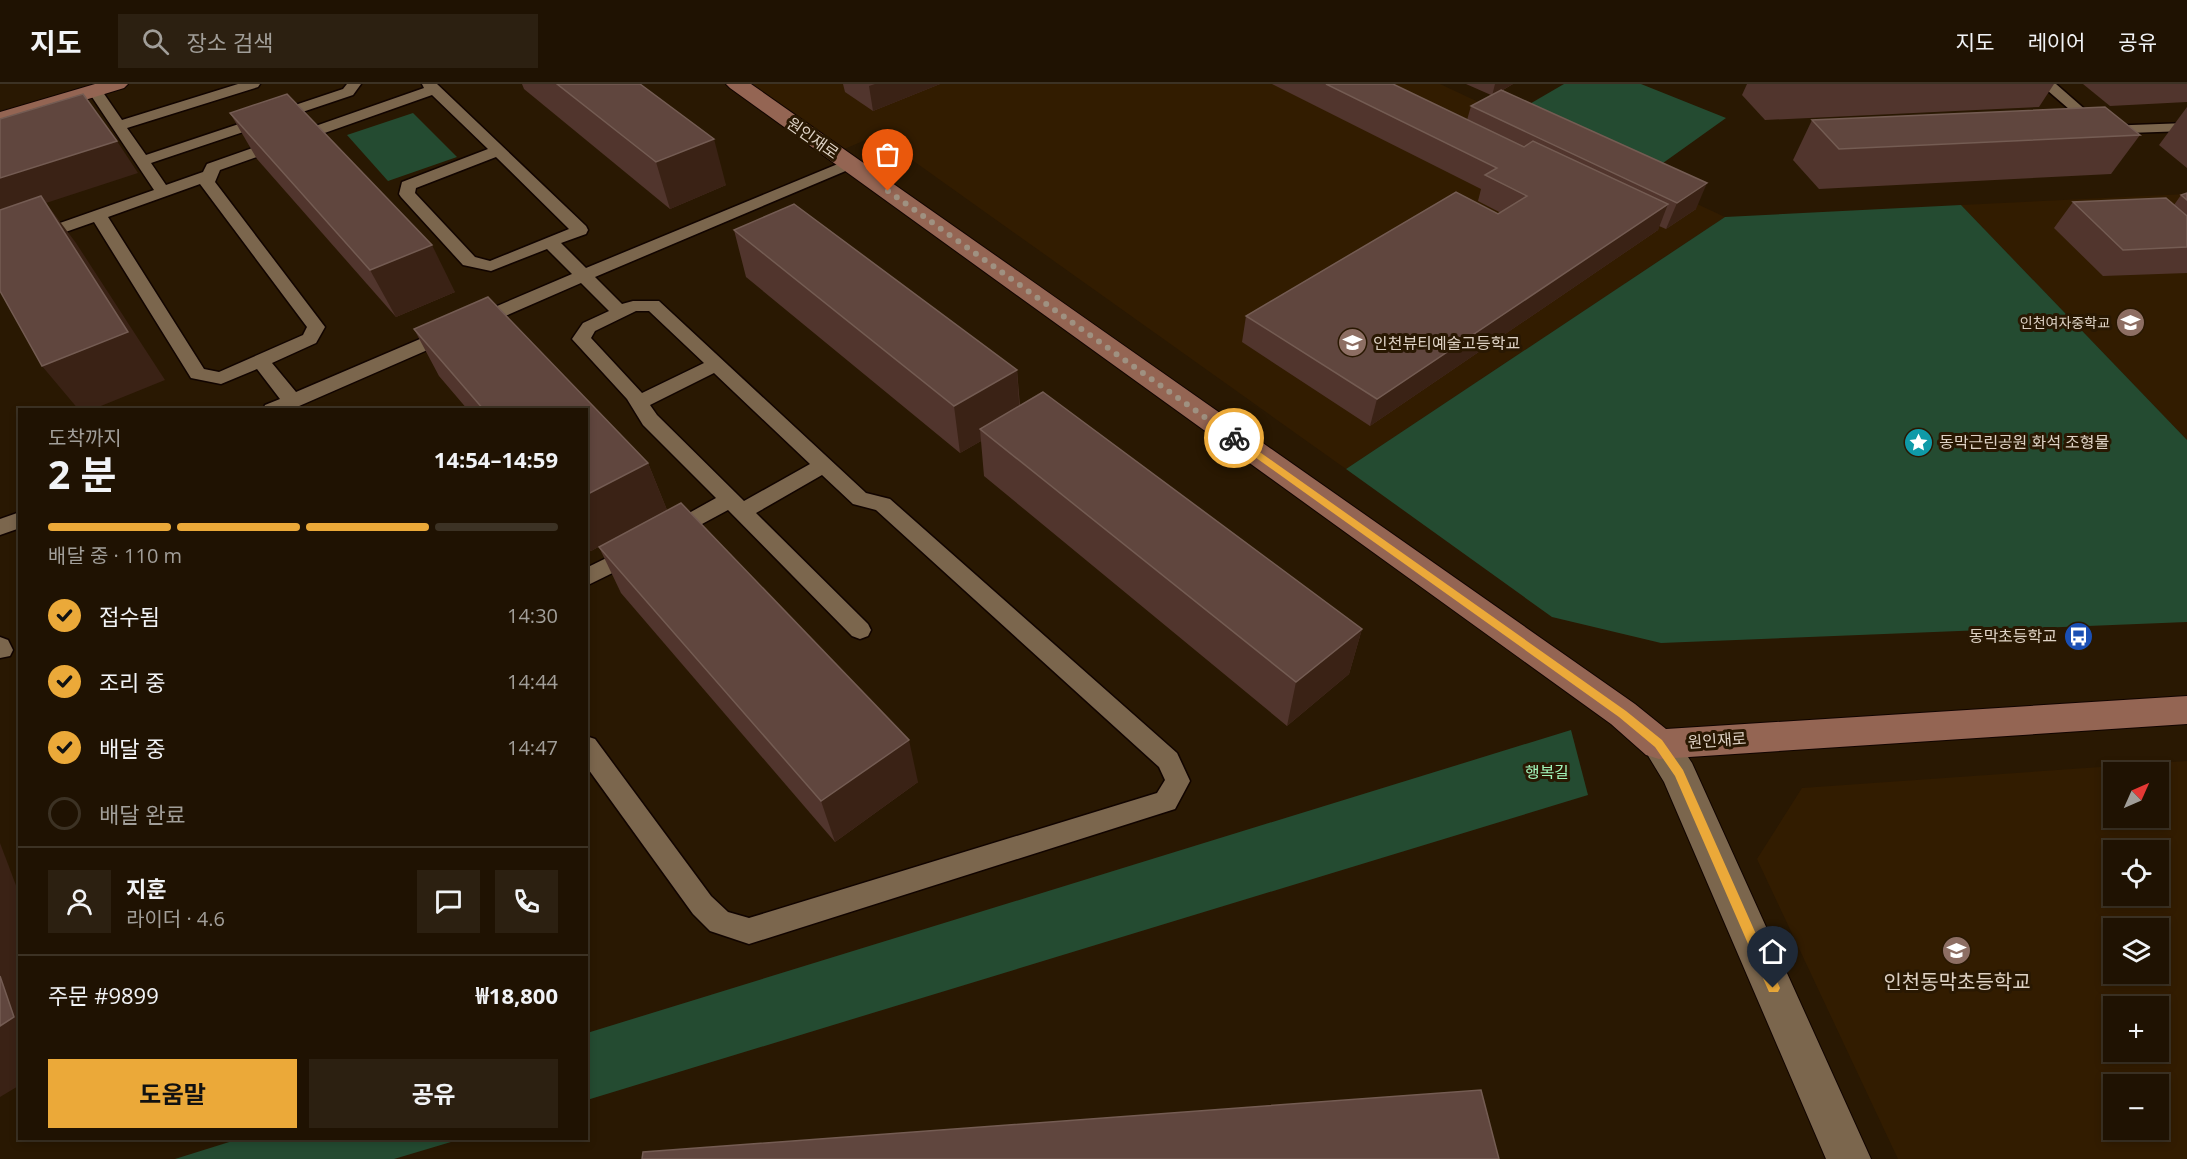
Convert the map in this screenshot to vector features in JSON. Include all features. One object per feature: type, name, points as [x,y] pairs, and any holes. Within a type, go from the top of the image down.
[{"type":"main road","points":[[0,119],[117,84]]},
{"type":"main road","name":"원인재로","points":[[737,84],[1623,714],[1659,744],[2187,710]]},
{"type":"street","points":[[1659,744],[1679,774],[1849,1159]]},
{"type":"lane","points":[[118,126],[253,84]]},
{"type":"lane","points":[[142,161],[348,92],[354,84]]},
{"type":"lane","points":[[2047,84],[2101,131]]},
{"type":"lane","points":[[99,216],[198,374],[221,378],[310,339],[316,327],[207,182],[213,166],[431,86],[580,230],[491,266],[469,261],[406,194],[408,185],[498,151]]},
{"type":"lane","points":[[95,91],[163,192]]},
{"type":"lane","points":[[2077,132],[2187,128]]},
{"type":"lane","points":[[276,408],[582,276],[850,164]]},
{"type":"lane","points":[[0,250],[210,175]]},
{"type":"lane","points":[[550,242],[620,312]]},
{"type":"lane","points":[[588,749],[702,905],[720,922],[749,931],[1166,801],[1178,781],[1168,760],[883,504],[860,499],[653,305],[633,306],[589,327],[581,339],[639,402],[650,420],[860,630]]},
{"type":"lane","points":[[261,360],[292,401]]},
{"type":"lane","points":[[639,402],[717,364]]},
{"type":"lane","points":[[588,577],[824,465]]},
{"type":"lane","points":[[0,527],[18,520]]},
{"type":"shaded area","name":"인천뷰티예술고등학교","points":[[737,84],[1440,84],[1725,217],[1346,469],[877,135],[835,153]]},
{"type":"shaded area","name":"인천여자중학교","points":[[2187,194],[2187,440],[1961,205]]},
{"type":"shaded area","name":"인천동막초등학교","points":[[2187,761],[2187,1159],[1898,1159],[1757,859],[1802,788],[2103,767],[2103,828],[2169,828],[2169,762]]},
{"type":"green space","points":[[1564,84],[1641,84],[1726,118],[1642,178],[1509,116]]},
{"type":"green space","points":[[413,113],[457,157],[388,181],[347,135]]},
{"type":"green space","points":[[1961,205],[2187,440],[2187,622],[1661,643],[1552,617],[1346,469],[1725,217]]},
{"type":"green space","name":"행복길","points":[[1571,730],[1588,795],[588,1100],[588,1033]]},
{"type":"green space","points":[[236,1140],[458,1140],[394,1159],[175,1159]]},
{"type":"building","points":[[557,84],[640,84],[714,139],[656,162]]},
{"type":"building","points":[[1326,84],[1393,84],[1524,147],[1533,141],[1668,204],[1377,399],[1246,316],[1456,192],[1498,214],[1527,196],[1485,175],[1497,168]]},
{"type":"building","points":[[1501,90],[1707,183],[1677,203],[1471,106]]},
{"type":"building","points":[[83,94],[117,141],[0,178],[0,119]]},
{"type":"building","points":[[287,94],[432,245],[370,270],[230,113]]},
{"type":"building","points":[[2105,107],[2140,135],[1839,149],[1812,120]]},
{"type":"building","points":[[41,196],[128,332],[42,366],[0,291],[0,210]]},
{"type":"building","points":[[2166,198],[2187,216],[2187,247],[2123,250],[2073,202]]},
{"type":"building","points":[[794,204],[1017,370],[954,406],[734,230]]},
{"type":"building","points":[[488,297],[648,463],[588,494],[588,408],[482,408],[414,329]]},
{"type":"building","points":[[1043,392],[1362,629],[1296,682],[980,429]]},
{"type":"building","points":[[681,503],[909,740],[821,801],[599,547]]},
{"type":"building","points":[[0,976],[14,1017],[0,1026]]},
{"type":"building","points":[[1481,1090],[1499,1159],[642,1159],[643,1152]]},
{"type":"way so far","points":[[888,191],[1234,438]]},
{"type":"place","name":"인천여자중학교","points":[[2131,323]]},
{"type":"place","name":"인천뷰티예술고등학교","points":[[1352,343]]},
{"type":"place","name":"동막근린공원 화석 조형물","points":[[1918,442]]},
{"type":"place","name":"동막초등학교","points":[[2078,636]]},
{"type":"place","name":"인천동막초등학교","points":[[1957,951]]},
{"type":"route","points":[[1234,438],[1623,714],[1659,744],[1679,774],[1773,988]]}]
